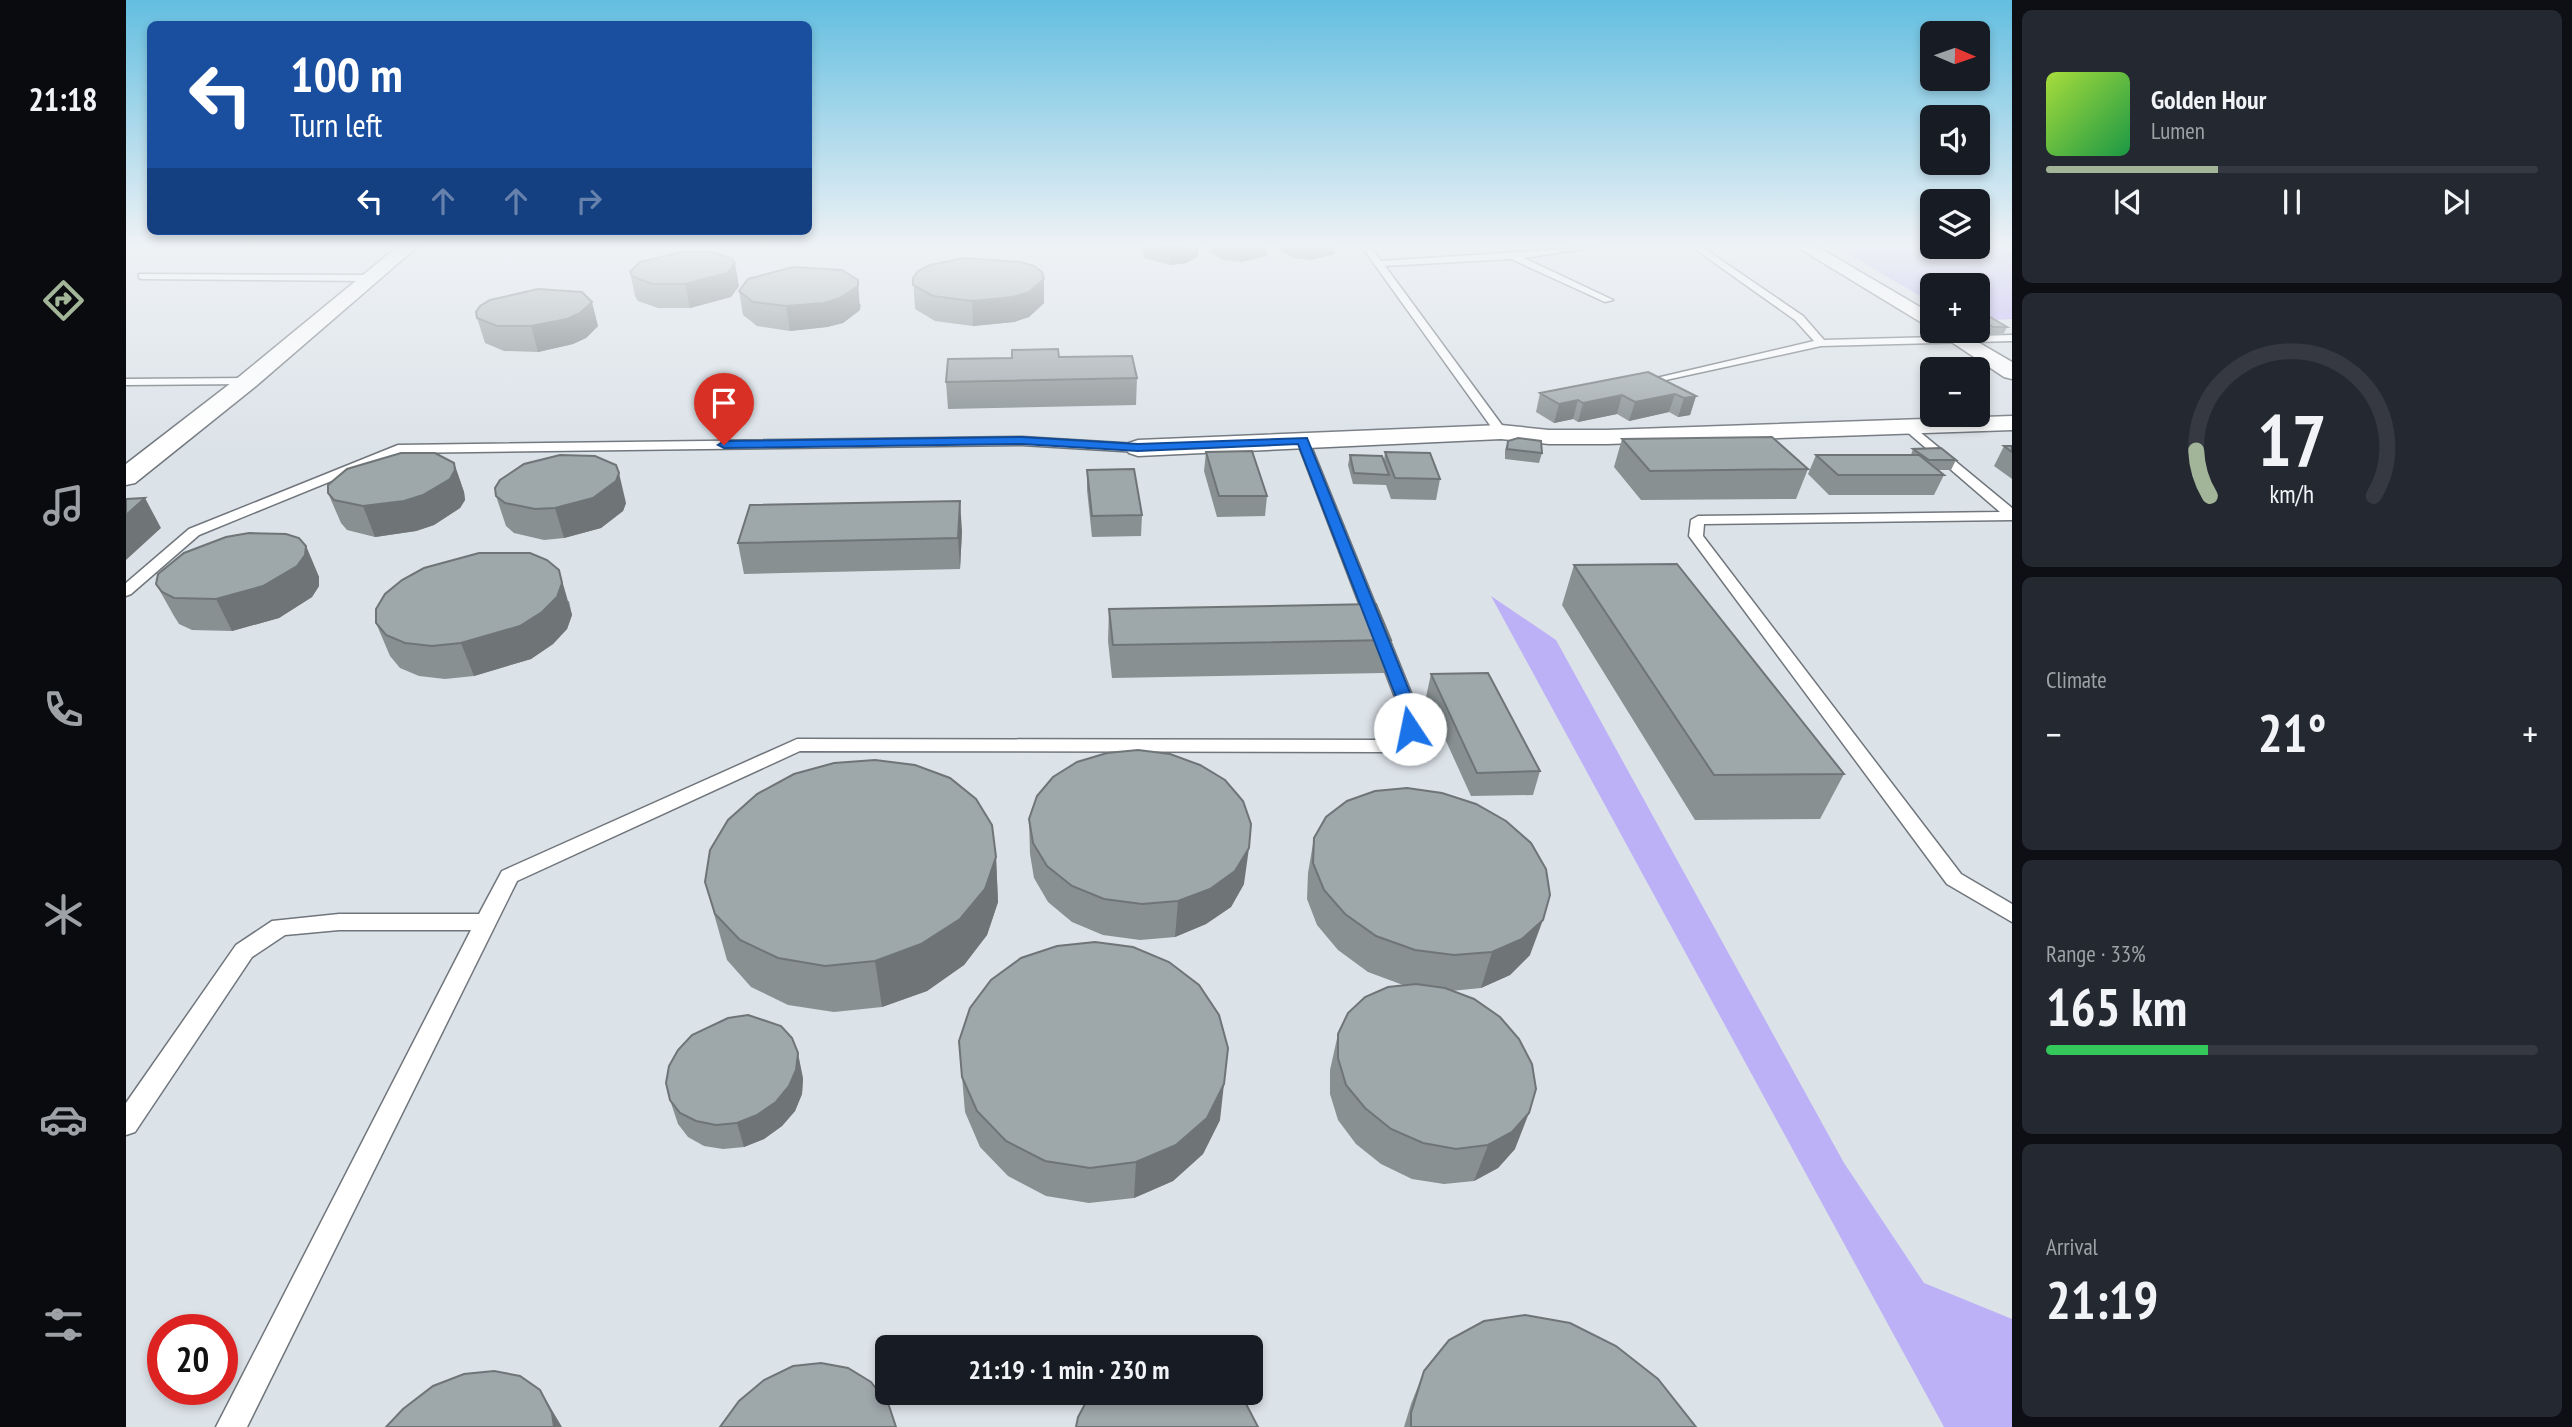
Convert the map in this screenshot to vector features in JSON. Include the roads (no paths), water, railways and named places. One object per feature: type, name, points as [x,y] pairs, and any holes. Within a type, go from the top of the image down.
[{"type":"street","points":[[126,477],[248,381],[328,314]]},
{"type":"street","points":[[1964,343],[2012,372]]},
{"type":"street","points":[[1138,448],[1501,432],[1573,437],[2012,424]]},
{"type":"lane","points":[[1416,314],[1501,432]]},
{"type":"lane","points":[[1792,314],[1821,343]]},
{"type":"lane","points":[[1656,382],[1821,343],[1920,337]]},
{"type":"lane","points":[[1990,337],[2012,338]]},
{"type":"lane","points":[[126,382],[248,381]]},
{"type":"lane","points":[[1909,427],[2012,515]]},
{"type":"lane","points":[[231,1427],[509,876],[797,745],[1387,746],[1410,729],[1407,705],[1303,440]]},
{"type":"lane","points":[[126,591],[194,532],[398,449],[1022,441],[1138,448]]},
{"type":"lane","points":[[2012,515],[1698,520],[1696,536],[1954,880],[2012,914]]},
{"type":"lane","points":[[126,1124],[244,951],[280,927],[339,922],[485,922]]}]
